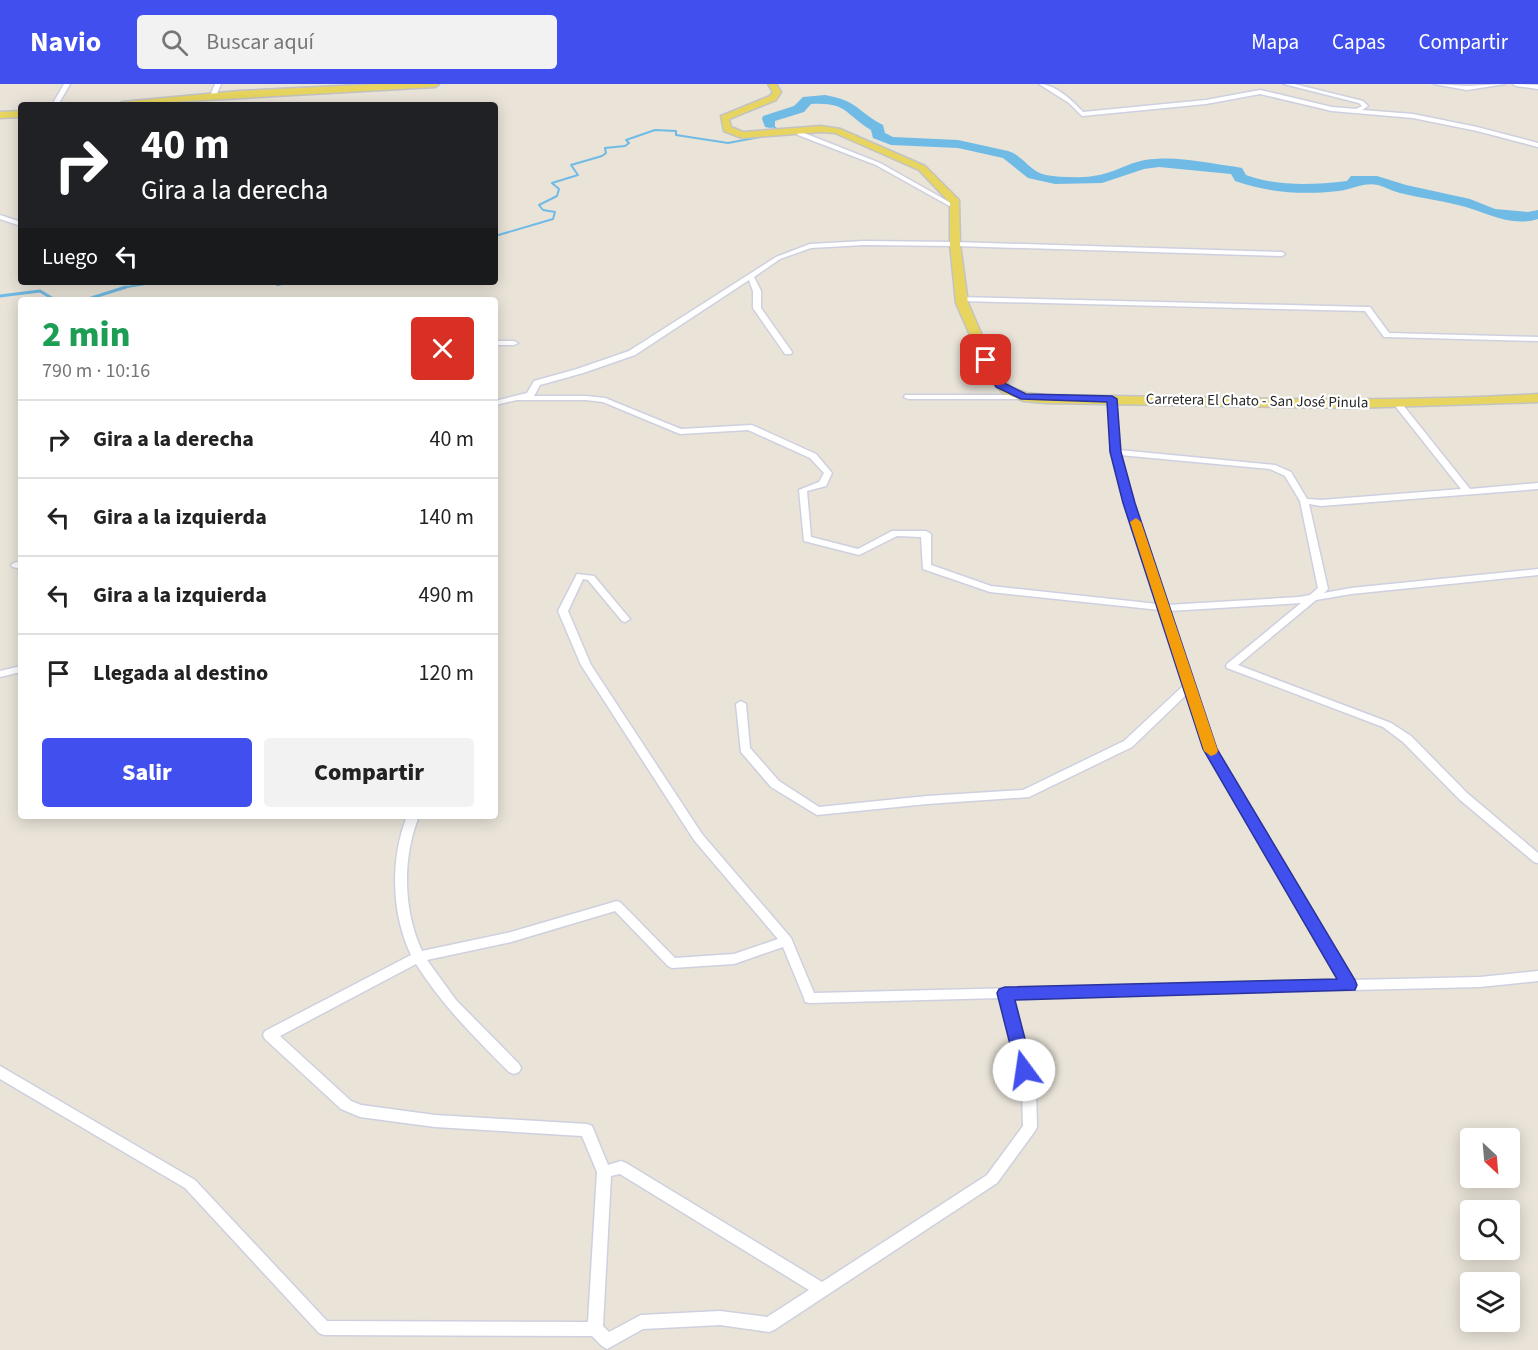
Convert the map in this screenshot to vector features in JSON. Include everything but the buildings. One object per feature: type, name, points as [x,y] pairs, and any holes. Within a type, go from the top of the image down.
[{"type":"main road","points":[[152,102],[360,86],[435,84]]},
{"type":"main road","points":[[772,84],[777,92],[773,98],[724,118],[727,129],[733,133],[757,135],[821,129],[837,131],[922,168],[955,202],[955,207]]},
{"type":"main road","points":[[0,115],[18,114]]},
{"type":"main road","name":"Carretera El Chato - San José Pinula","points":[[955,207],[955,244],[962,299],[994,379],[1007,390],[1024,397],[1396,402],[1538,398]]},
{"type":"street","points":[[57,102],[67,84]]},
{"type":"street","points":[[213,96],[218,84]]},
{"type":"street","points":[[1042,84],[1071,102],[1082,114],[1206,102],[1260,92],[1332,109],[1413,116],[1477,129],[1538,145]]},
{"type":"street","points":[[1287,84],[1361,102],[1365,106],[1358,110]]},
{"type":"street","points":[[1437,84],[1467,88],[1502,84]]},
{"type":"street","points":[[1516,84],[1538,87]]},
{"type":"street","points":[[799,131],[800,134],[878,164],[955,207]]},
{"type":"street","points":[[0,217],[18,223]]},
{"type":"street","points":[[514,399],[530,395],[537,383],[632,353],[778,258],[810,246],[864,243],[955,244],[1282,254]]},
{"type":"street","points":[[750,276],[757,291],[757,308],[788,352]]},
{"type":"street","points":[[962,299],[1367,309],[1387,335],[1538,339]]},
{"type":"street","points":[[498,343],[514,343]]},
{"type":"street","points":[[908,397],[1024,397]]},
{"type":"street","points":[[498,401],[586,398],[605,400],[680,432],[749,427],[813,456],[828,473],[823,484],[803,490],[807,539],[859,552],[895,533],[926,534],[926,567],[990,589],[1165,608],[1316,597],[1350,591],[1538,572]]},
{"type":"street","points":[[1112,399],[1115,452],[1129,503],[1210,749],[1349,985]]},
{"type":"street","points":[[1396,402],[1467,492]]},
{"type":"street","points":[[1115,452],[1272,467],[1288,474],[1304,501],[1323,589],[1231,666],[1387,725],[1407,739],[1463,796],[1538,859]]},
{"type":"street","points":[[1304,501],[1321,503],[1538,486]]},
{"type":"street","points":[[625,619],[591,578],[580,576],[563,611],[586,665],[698,837],[787,942],[810,998],[1480,982],[1538,976]]},
{"type":"street","points":[[2,674],[18,670]]},
{"type":"street","points":[[2,674],[18,677]]},
{"type":"street","points":[[741,704],[745,749],[775,784],[817,811],[927,800],[1025,794],[1128,744],[1188,687]]},
{"type":"street","points":[[412,819],[404,843],[402,902],[418,957],[437,986],[479,1034],[513,1068]]},
{"type":"street","points":[[595,1329],[604,1172],[587,1130],[435,1121],[360,1110],[346,1105],[270,1035],[418,957],[511,937],[617,906],[672,963],[734,959],[787,942]]},
{"type":"street","points":[[0,1072],[190,1184],[324,1328],[595,1329],[607,1341],[641,1322],[720,1318],[769,1324],[992,1179],[1030,1127],[1029,1090],[1005,993]]},
{"type":"street","points":[[604,1172],[621,1167],[822,1290]]},
{"type":"waterway","points":[[770,124],[768,119],[799,109],[807,100],[825,99],[843,102],[856,110],[862,119],[878,128],[878,135],[891,141],[958,144],[1008,155],[1029,173],[1045,179],[1090,180],[1111,177],[1145,165],[1181,164],[1237,171],[1240,178],[1283,189],[1352,185],[1356,179],[1366,182],[1377,180],[1402,189],[1465,202],[1492,213],[1529,217],[1538,214]]},
{"type":"waterway","points":[[498,235],[553,219],[555,212],[543,210],[539,205],[557,196],[559,189],[552,183],[578,175],[571,165],[602,156],[606,153],[605,148],[625,146],[629,143],[626,140],[655,130],[676,131],[676,135],[728,143],[782,133],[770,124]]},
{"type":"waterway","points":[[125,287],[140,285]]},
{"type":"waterway","points":[[94,297],[125,287]]},
{"type":"waterway","points":[[0,296],[40,291],[50,297]]},
{"type":"slow traffic","points":[[1136,522],[1165,608],[1174,644],[1211,751]]},
{"type":"route","points":[[986,360],[994,379],[1000,385],[1024,397],[1112,399],[1115,452],[1129,503],[1210,749],[1349,985],[1005,993],[1024,1070]]}]
